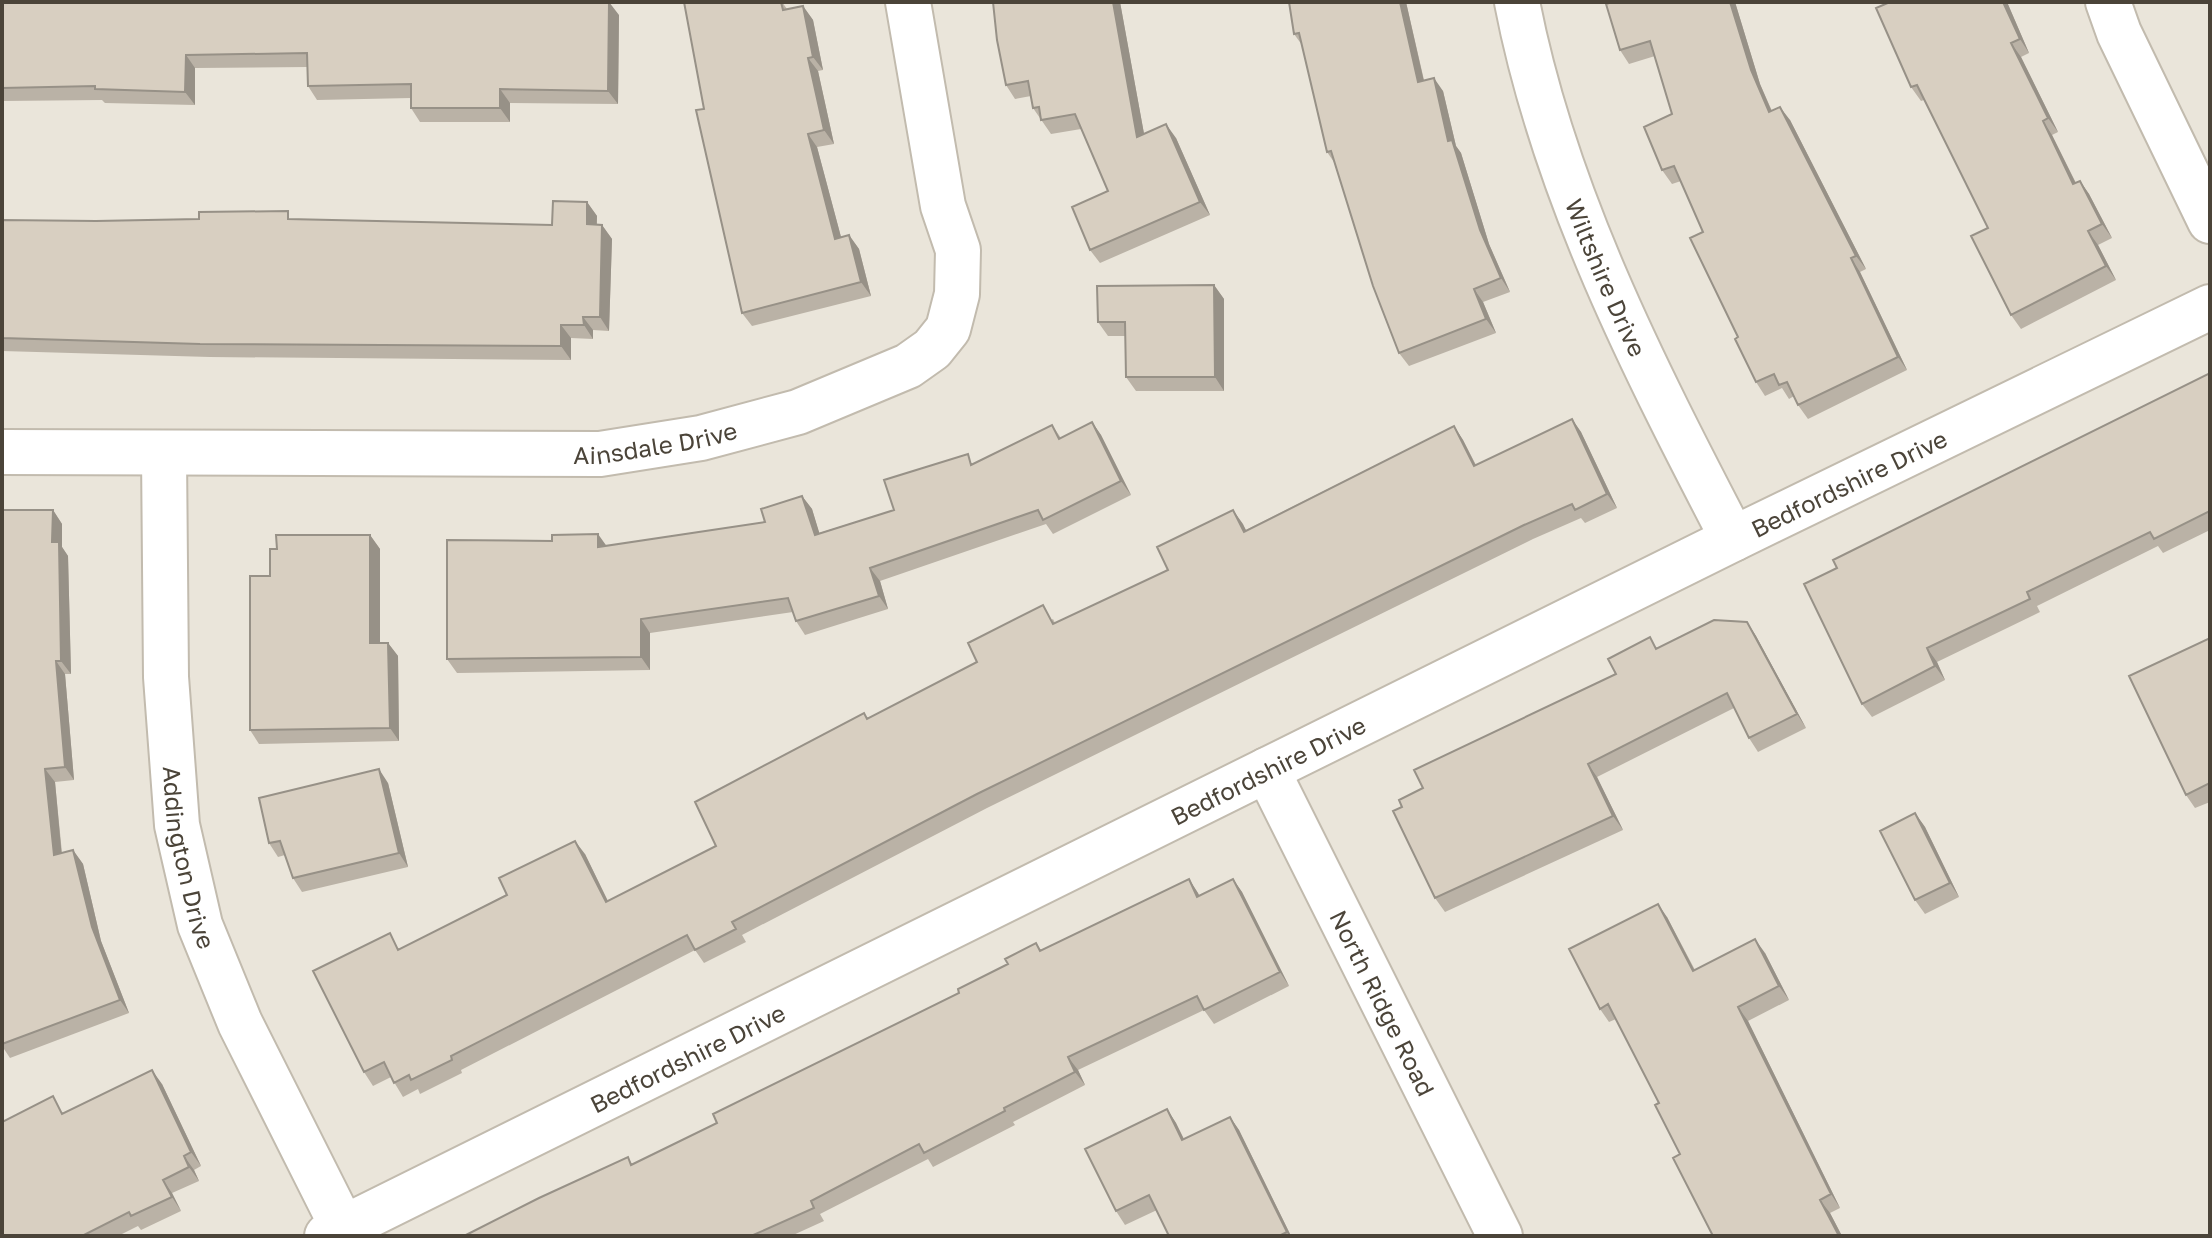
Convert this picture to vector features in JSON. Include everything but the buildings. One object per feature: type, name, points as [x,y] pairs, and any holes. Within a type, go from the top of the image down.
[{"type":"street","name":"Ainsdale Drive","points":[[2,452],[600,454],[701,438],[798,412],[908,366],[932,349],[948,329],[957,294],[958,250],[943,206],[908,2]]},
{"type":"street","name":"Wiltshire Drive","points":[[1517,2],[1528,59],[1580,216],[1639,358],[1733,539]]},
{"type":"street","points":[[2108,2],[2119,33],[2210,221]]},
{"type":"street","name":"Bedfordshire Drive","points":[[335,1232],[1733,539],[2210,307]]},
{"type":"street","name":"Addington Drive","points":[[164,453],[166,677],[177,825],[200,925],[240,1023],[335,1232]]},
{"type":"street","name":"North Ridge Road","points":[[1267,770],[1500,1236]]},
{"type":"shaded area","points":[[2,2],[2210,2],[2210,1236],[2,1236]]}]
